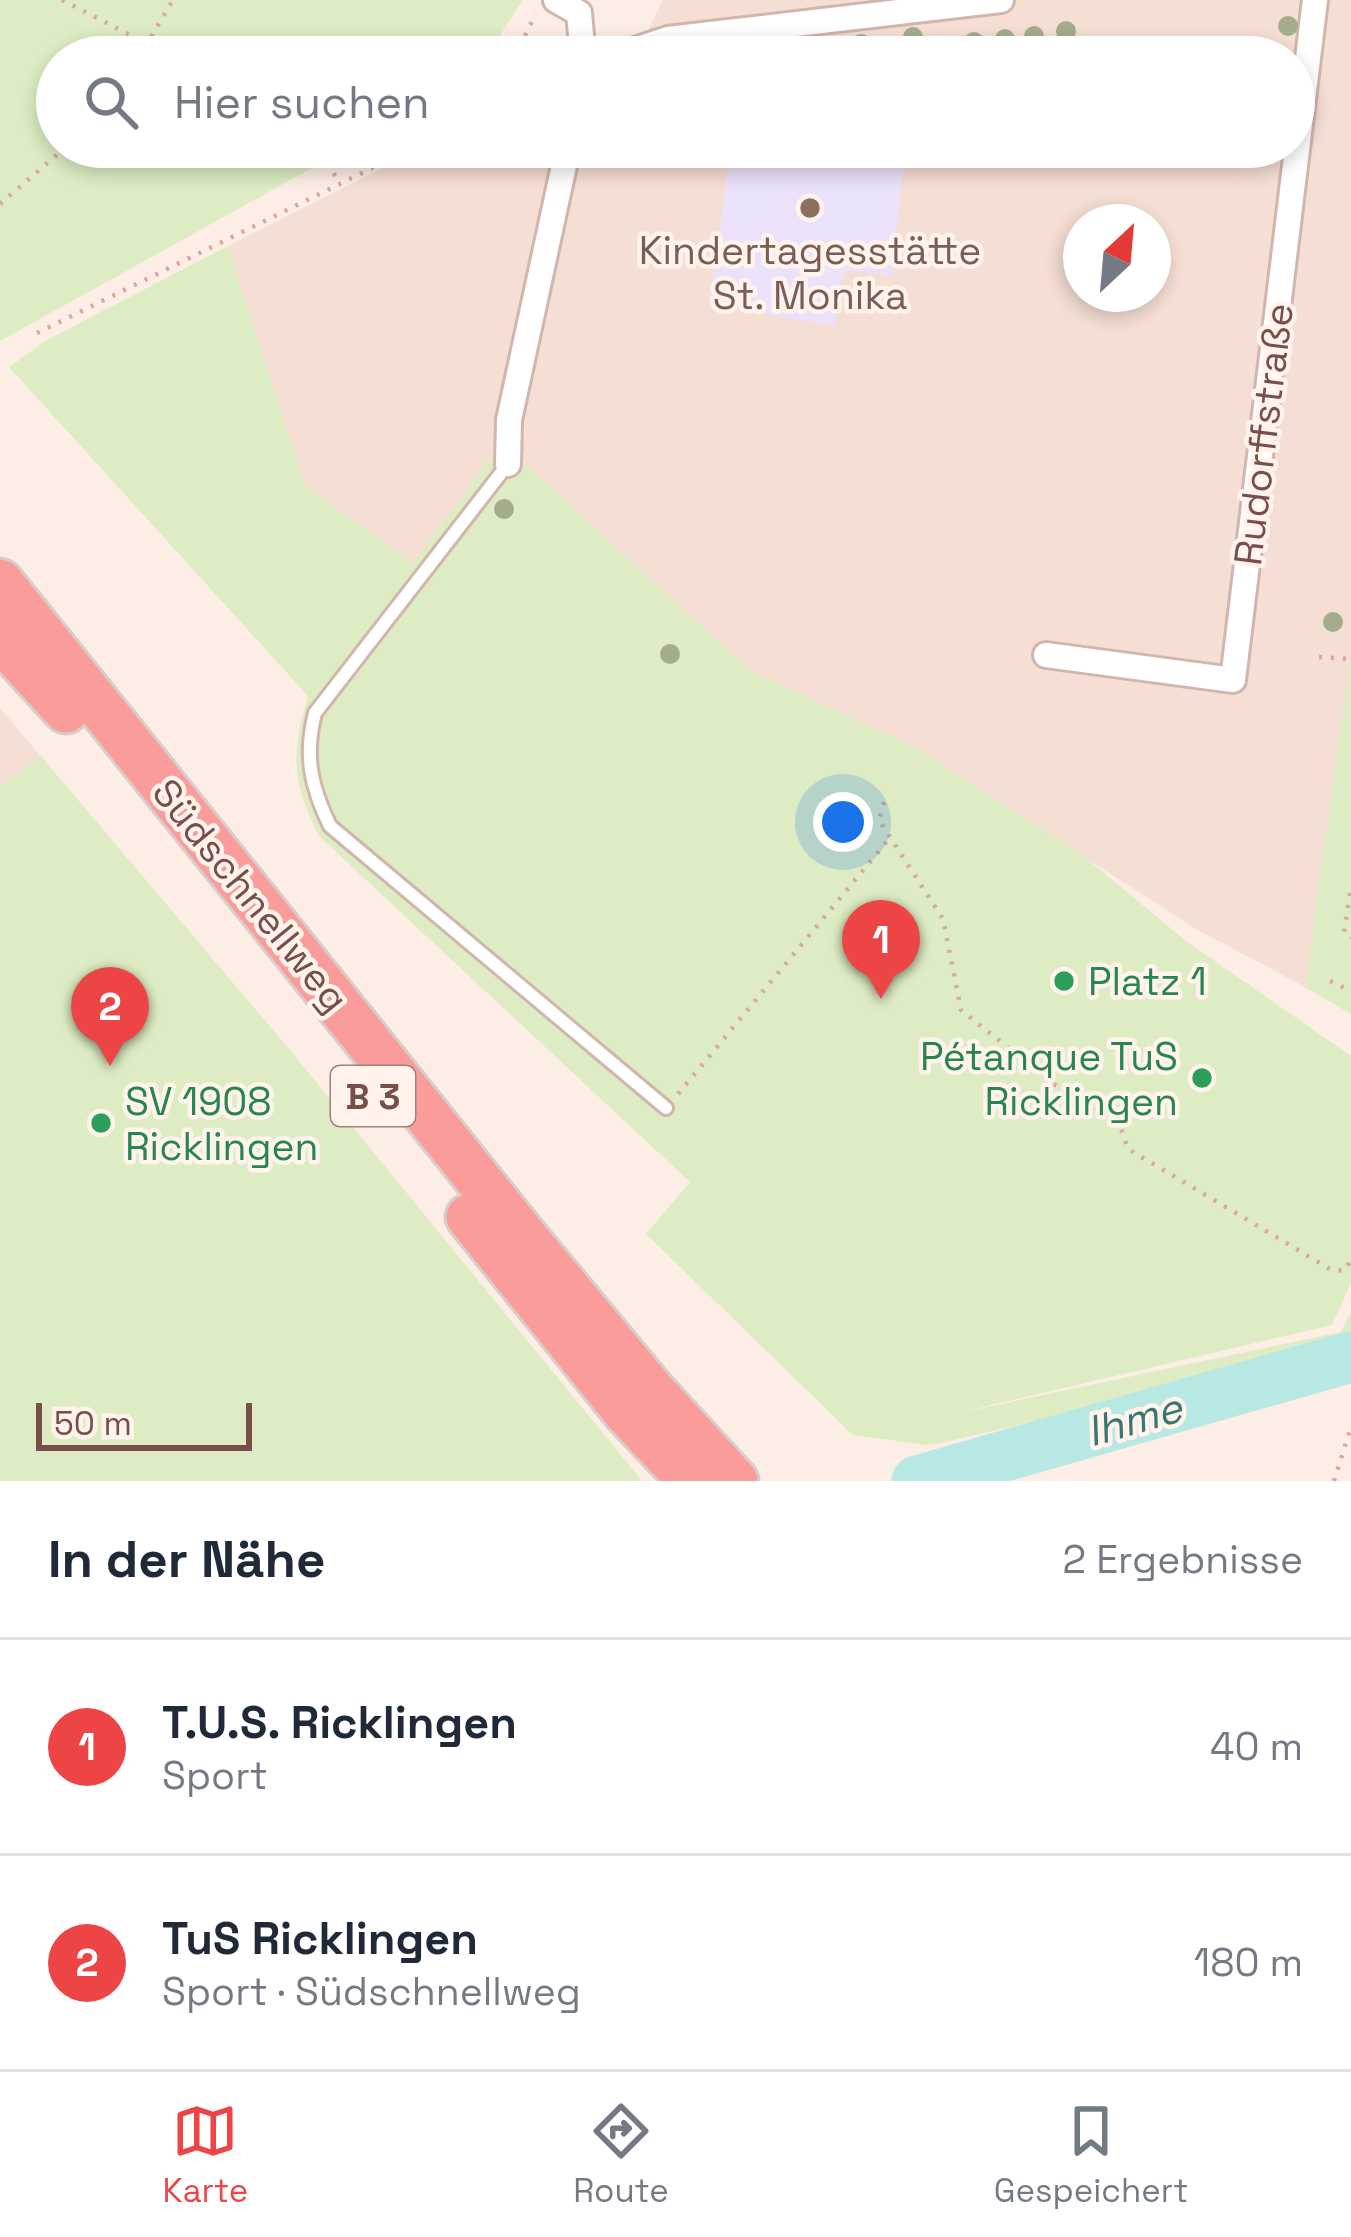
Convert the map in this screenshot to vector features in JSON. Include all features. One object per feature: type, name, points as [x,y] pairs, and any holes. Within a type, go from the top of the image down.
[{"type":"highway","name":"Südschnellweg","points":[[0,583],[522,1234],[684,1459]]},
{"type":"highway","name":"Südschnellweg","points":[[0,638],[83,729],[498,1254],[684,1459],[735,1481]]},
{"type":"street","points":[[556,0],[580,13],[582,36]]},
{"type":"street","points":[[694,36],[1001,0]]},
{"type":"street","name":"Rudorffstraße","points":[[1311,36],[1315,0]]},
{"type":"street","points":[[508,464],[509,420],[563,168]]},
{"type":"street","name":"Rudorffstraße","points":[[1046,655],[1233,680],[1295,168]]},
{"type":"lane","points":[[508,464],[315,713],[307,746],[314,792],[330,826],[666,1108]]},
{"type":"path","points":[[62,0],[133,36]]},
{"type":"path","points":[[153,36],[172,0]]},
{"type":"path","points":[[525,36],[544,0]]},
{"type":"path","points":[[0,204],[42,168]]},
{"type":"path","points":[[330,168],[340,184]]},
{"type":"path","points":[[38,332],[372,168]]},
{"type":"path","points":[[1318,657],[1351,659]]},
{"type":"path","points":[[884,802],[879,820],[943,919],[961,1010],[1052,1083],[1118,1120],[1128,1149],[1330,1270],[1344,1271],[1351,1260]]},
{"type":"path","points":[[666,1108],[890,838]]},
{"type":"path","points":[[1350,893],[1344,933],[1351,938]]},
{"type":"path","points":[[1330,981],[1351,991]]},
{"type":"path","points":[[1334,1481],[1351,1427]]},
{"type":"shaded area","points":[[663,0],[1351,0],[1351,656],[1305,987],[1196,929],[912,746],[749,670],[519,458],[493,455],[413,564],[304,485],[228,246],[382,168],[1315,168],[1315,36],[645,36]]},
{"type":"shaded area","name":"Kindertagesstätte St. Monika","points":[[728,168],[903,168],[892,276],[844,270],[835,326],[709,305]]},
{"type":"shaded area","points":[[0,708],[40,755],[0,788]]},
{"type":"green space","points":[[0,0],[523,0],[500,36],[36,36],[36,168],[312,168],[0,341]]},
{"type":"green space","points":[[228,246],[304,485],[413,563],[493,455],[519,458],[749,670],[912,746],[1080,853],[1186,941],[1351,1056],[1351,1283],[1332,1325],[949,1415],[1341,1332],[1351,1312],[1351,1349],[940,1443],[853,1435],[646,1234],[690,1182],[319,836],[303,799],[297,768],[308,696],[9,367],[45,341]]},
{"type":"green space","points":[[1351,656],[1351,1014],[1305,987]]},
{"type":"green space","points":[[40,755],[290,1050],[642,1481],[0,1481],[0,788]]},
{"type":"waterway","name":"Ihme","points":[[917,1481],[1351,1357]]},
{"type":"place","name":"Kindertagesstätte St. Monika","points":[[810,208]]},
{"type":"place","name":"Platz 1","points":[[1064,981]]},
{"type":"place","name":"T.U.S. Ricklingen","points":[[881,999]]},
{"type":"place","name":"TuS Ricklingen","points":[[110,1066]]},
{"type":"place","name":"Pétanque TuS Ricklingen","points":[[1202,1078]]},
{"type":"place","name":"SV 1908 Ricklingen","points":[[101,1123]]}]
